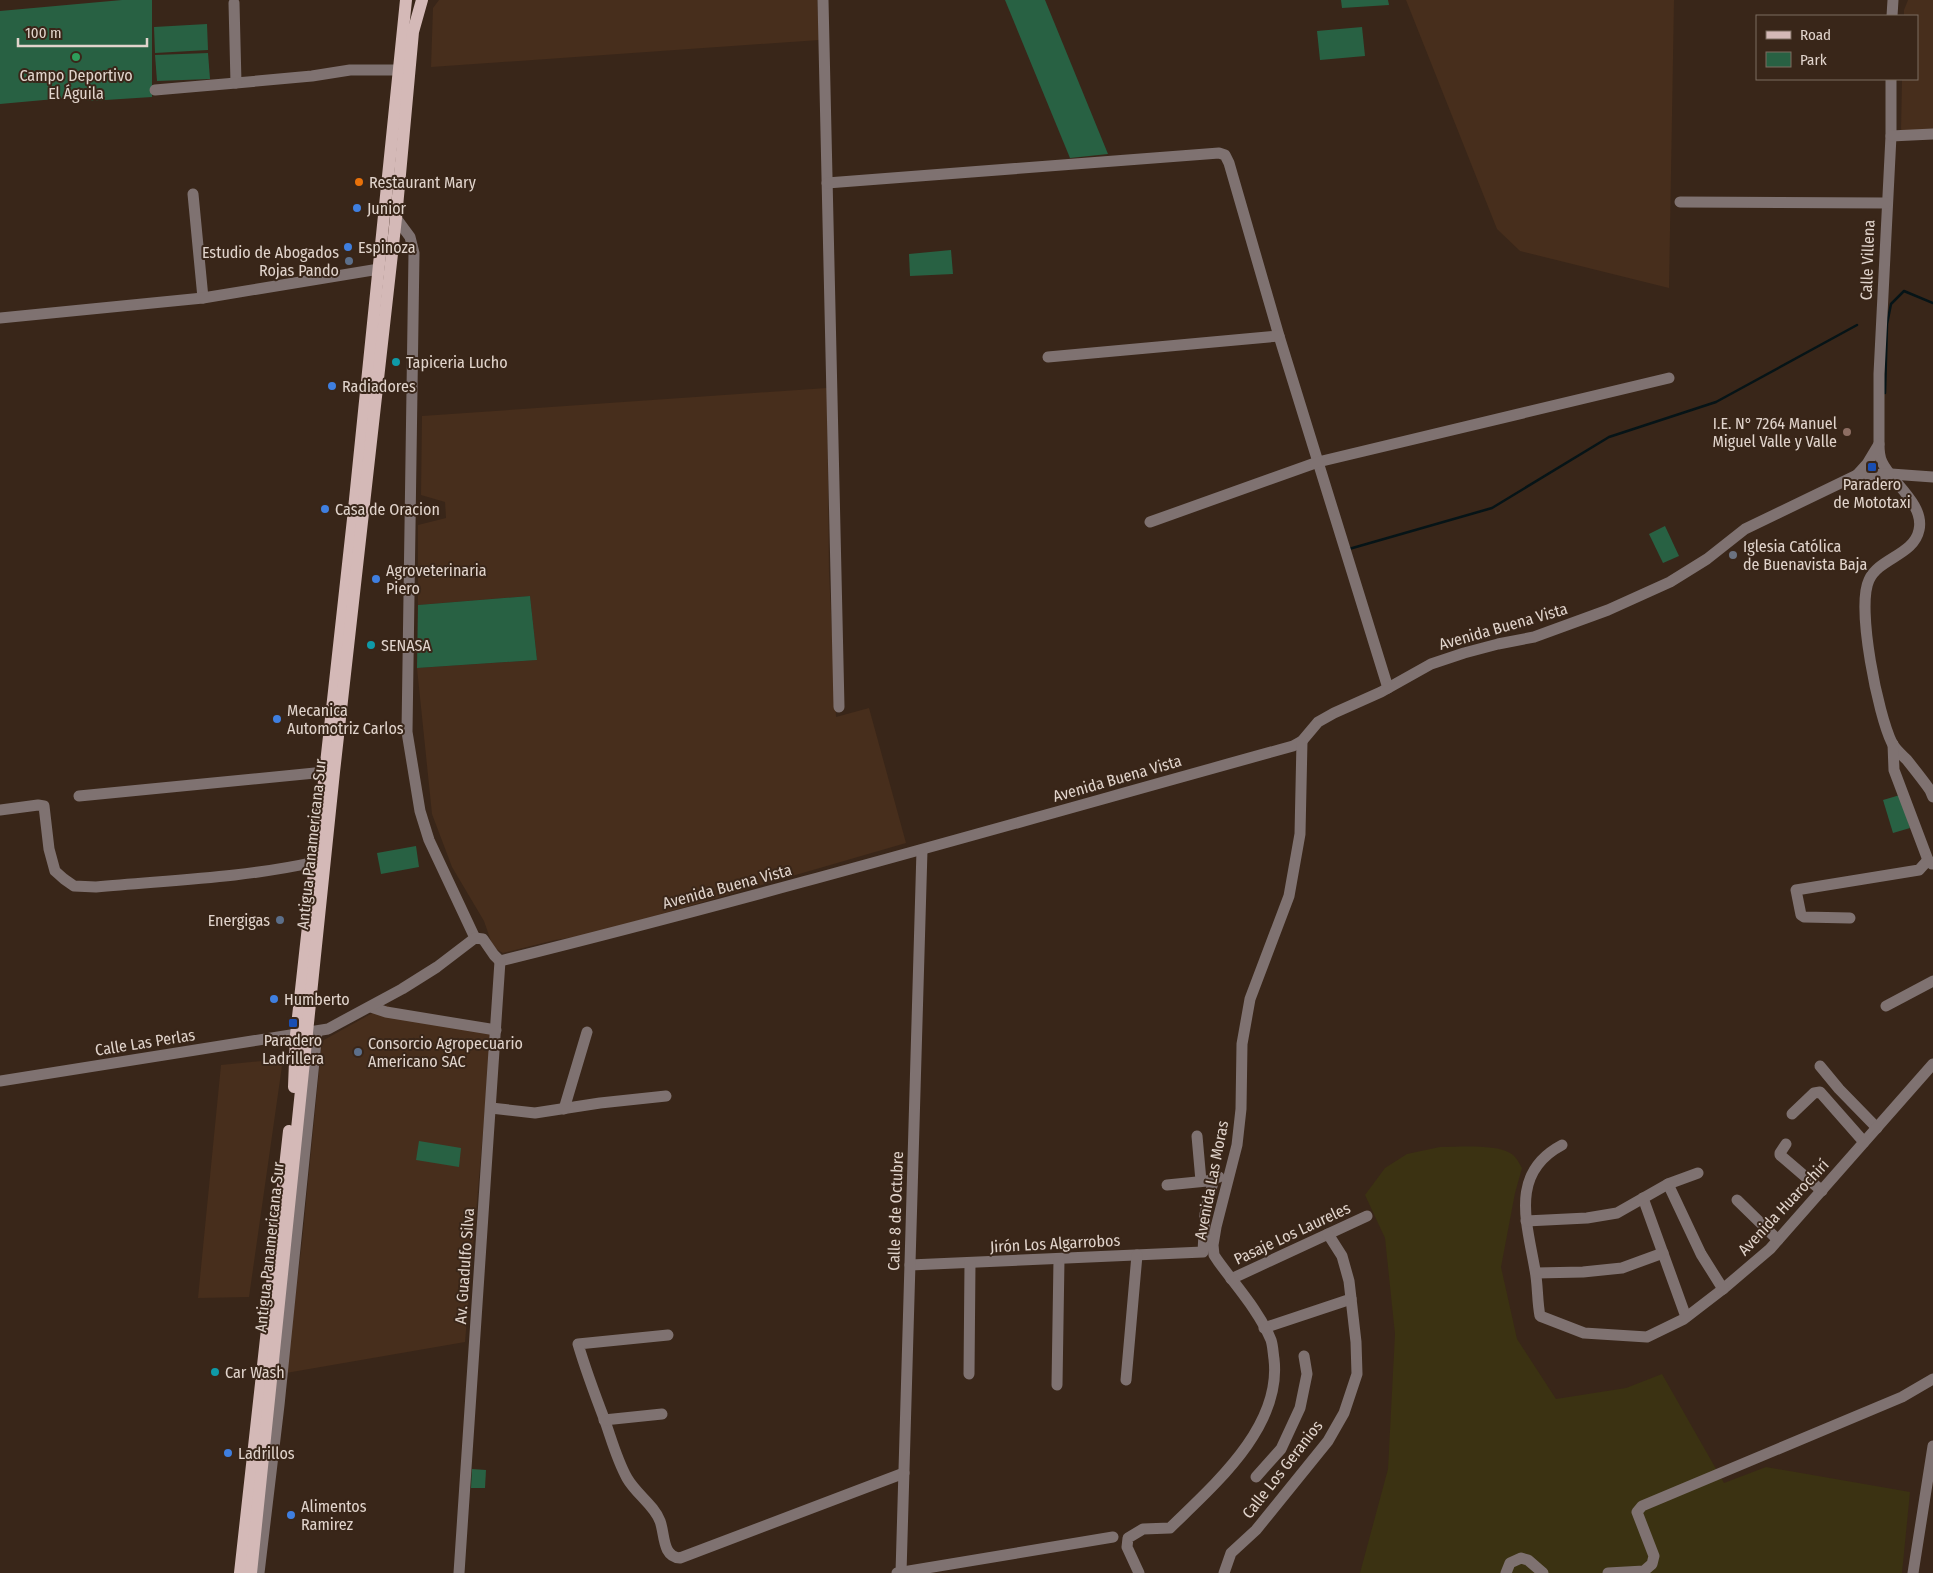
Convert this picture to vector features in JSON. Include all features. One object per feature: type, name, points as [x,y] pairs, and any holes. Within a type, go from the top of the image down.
[{"type":"main road","name":"Antigua Panamericana Sur","points":[[306,1033],[315,862],[396,218],[392,190],[406,0]]},
{"type":"main road","name":"Antigua Panamericana Sur","points":[[240,1573],[306,1033],[379,269],[392,190],[413,32],[422,0]]},
{"type":"main road","name":"Antigua Panamericana Sur","points":[[251,1573],[282,1239]]},
{"type":"street","points":[[823,0],[839,707]]},
{"type":"street","points":[[1892,15],[1893,0]]},
{"type":"street","points":[[234,4],[236,83]]},
{"type":"street","points":[[155,90],[312,76],[350,70],[400,70]]},
{"type":"street","name":"Calle Villena","points":[[1891,80],[1891,136],[1886,204],[1879,374],[1879,444],[1881,460],[1916,509],[1919,530],[1913,543],[1883,565],[1869,579],[1865,594],[1867,641],[1877,696],[1892,744]]},
{"type":"street","points":[[1891,136],[1933,134]]},
{"type":"street","points":[[827,183],[1223,154],[1228,159],[1279,336],[1388,688]]},
{"type":"street","points":[[193,194],[203,298]]},
{"type":"street","points":[[1680,202],[1886,204]]},
{"type":"street","points":[[396,218],[410,237],[414,253],[407,732],[420,811],[428,838],[475,938]]},
{"type":"street","points":[[0,318],[203,298],[379,269]]},
{"type":"street","points":[[1048,357],[1279,336]]},
{"type":"street","points":[[1150,522],[1318,462],[1669,378]]},
{"type":"street","points":[[1857,475],[1867,464],[1879,444]]},
{"type":"street","name":"Avenida Buena Vista","points":[[500,961],[590,940],[922,850],[1293,746],[1302,741],[1318,722],[1439,661],[1498,644],[1534,638],[1617,606],[1670,582],[1706,559],[1745,529],[1857,475],[1891,474],[1933,477]]},
{"type":"street","name":"Avenida Las Moras","points":[[1139,1573],[1127,1548],[1128,1538],[1143,1529],[1170,1528],[1239,1456],[1265,1416],[1274,1388],[1275,1368],[1272,1342],[1255,1311],[1214,1255],[1213,1245],[1221,1203],[1237,1145],[1241,1109],[1242,1044],[1250,999],[1289,896],[1300,834],[1302,741]]},
{"type":"street","points":[[1892,744],[1930,790],[1933,797]]},
{"type":"street","points":[[1850,918],[1804,917],[1801,915],[1797,889],[1919,870],[1930,863],[1894,770],[1892,744]]},
{"type":"street","points":[[79,796],[325,772]]},
{"type":"street","points":[[0,810],[38,805],[44,806],[49,849],[55,871],[74,886],[96,887],[232,876],[276,871],[315,862]]},
{"type":"street","name":"Calle 8 de Octubre","points":[[900,1572],[922,850]]},
{"type":"street","points":[[259,1573],[279,1405],[306,1033],[328,1029],[371,1007],[437,967],[475,938],[483,939],[500,961]]},
{"type":"street","name":"Av. Guadulfo Silva","points":[[459,1573],[500,961]]},
{"type":"street","points":[[1886,1006],[1933,981]]},
{"type":"street","points":[[371,1007],[386,1012],[496,1030]]},
{"type":"street","points":[[564,1110],[587,1032]]},
{"type":"street","name":"Calle Las Perlas","points":[[0,1081],[306,1033]]},
{"type":"street","name":"Avenida Huarochirí","points":[[1536,1273],[1539,1313],[1543,1318],[1584,1333],[1647,1337],[1686,1317],[1723,1289],[1770,1249],[1933,1064]]},
{"type":"street","points":[[1820,1066],[1839,1089],[1877,1128]]},
{"type":"street","points":[[1792,1114],[1814,1093],[1820,1092],[1864,1142]]},
{"type":"street","points":[[491,1108],[535,1113],[600,1103],[666,1096]]},
{"type":"street","points":[[1197,1136],[1201,1181]]},
{"type":"street","points":[[1786,1144],[1780,1155],[1822,1191]]},
{"type":"street","points":[[1562,1145],[1550,1152],[1534,1171],[1524,1194],[1526,1221],[1536,1273],[1583,1272],[1622,1268],[1663,1253]]},
{"type":"street","points":[[1526,1221],[1586,1218],[1617,1212],[1668,1184],[1698,1173]]},
{"type":"street","points":[[1166,1185],[1201,1181],[1230,1174]]},
{"type":"street","name":"Jirón Los Algarrobos","points":[[910,1265],[1203,1252],[1205,1214],[1214,1178]]},
{"type":"street","points":[[1668,1184],[1701,1254],[1723,1289]]},
{"type":"street","points":[[1643,1198],[1686,1317]]},
{"type":"street","points":[[1737,1200],[1778,1240]]},
{"type":"street","name":"Pasaje Los Laureles","points":[[1231,1279],[1367,1216]]},
{"type":"street","name":"Calle Los Geranios","points":[[1224,1573],[1231,1553],[1256,1530],[1328,1441],[1344,1413],[1357,1374],[1356,1342],[1348,1281],[1342,1256],[1328,1234]]},
{"type":"street","points":[[1126,1380],[1137,1255]]},
{"type":"street","points":[[1057,1385],[1059,1259]]},
{"type":"street","points":[[969,1374],[970,1263]]},
{"type":"street","points":[[1264,1328],[1351,1299]]},
{"type":"street","points":[[668,1335],[578,1344],[589,1381],[618,1459],[628,1480],[660,1520],[665,1543],[669,1554],[673,1558],[680,1558],[904,1473]]},
{"type":"street","points":[[1256,1477],[1281,1448],[1300,1408],[1307,1374],[1304,1356]]},
{"type":"street","points":[[1608,1573],[1644,1571],[1652,1564],[1654,1556],[1637,1512],[1642,1506],[1902,1397],[1933,1379]]},
{"type":"street","points":[[604,1420],[662,1414]]},
{"type":"street","points":[[1912,1573],[1933,1446]]},
{"type":"street","points":[[900,1572],[1113,1537]]},
{"type":"street","points":[[1506,1573],[1510,1563],[1521,1558],[1528,1560],[1543,1573]]},
{"type":"shaded area","points":[[439,0],[817,0],[819,40],[431,67],[433,8]]},
{"type":"shaded area","points":[[1406,0],[1674,0],[1669,288],[1520,251],[1497,229]]},
{"type":"shaded area","points":[[1908,0],[1933,0],[1933,130],[1901,131],[1902,80],[1918,80],[1918,15],[1904,15]]},
{"type":"shaded area","points":[[827,388],[829,572],[836,717],[869,708],[906,843],[589,935],[555,940],[503,953],[493,947],[484,921],[452,867],[432,814],[417,668],[537,660],[530,596],[418,605],[418,525],[446,518],[445,502],[421,495],[422,416]]},
{"type":"shaded area","points":[[387,1005],[397,1012],[492,1026],[465,1342],[286,1373],[302,1242],[322,1041]]},
{"type":"shaded area","points":[[283,1059],[249,1297],[198,1298],[221,1065]]},
{"type":"green space","name":"Campo Deportivo El Águila","points":[[122,0],[152,0],[152,97],[90,101],[77,97],[0,104],[0,11]]},
{"type":"green space","points":[[1005,0],[1045,0],[1108,154],[1070,158]]},
{"type":"green space","points":[[1341,0],[1388,0],[1389,5],[1342,8]]},
{"type":"green space","points":[[207,24],[208,50],[155,53],[154,27]]},
{"type":"green space","points":[[1362,27],[1365,56],[1320,60],[1317,31]]},
{"type":"green space","points":[[208,53],[210,79],[157,81],[155,55]]},
{"type":"green space","points":[[951,250],[953,274],[910,276],[909,254]]},
{"type":"green space","points":[[1665,526],[1679,556],[1663,563],[1649,534]]},
{"type":"green space","points":[[530,596],[537,660],[417,668],[418,605]]},
{"type":"green space","points":[[1900,795],[1910,828],[1893,833],[1883,800]]},
{"type":"green space","points":[[416,846],[419,867],[381,874],[377,853]]},
{"type":"green space","points":[[419,1141],[461,1148],[459,1167],[416,1160]]},
{"type":"green space","points":[[472,1469],[486,1470],[485,1488],[471,1488]]},
{"type":"sand","points":[[1440,1147],[1476,1147],[1504,1150],[1514,1156],[1522,1168],[1515,1193],[1501,1267],[1517,1339],[1556,1399],[1626,1388],[1662,1374],[1724,1483],[1766,1467],[1910,1492],[1902,1573],[1360,1573],[1388,1469],[1395,1334],[1385,1238],[1365,1195],[1385,1168],[1407,1154]]},
{"type":"waterway","points":[[1885,393],[1887,324],[1891,304],[1904,291],[1933,303]]},
{"type":"waterway","points":[[1349,549],[1492,508],[1609,437],[1716,402],[1857,325]]},
{"type":"place","name":"Campo Deportivo El Águila","points":[[76,57]]},
{"type":"place","name":"Restaurant Mary","points":[[359,182]]},
{"type":"place","name":"Junior","points":[[357,208]]},
{"type":"place","name":"Espinoza","points":[[348,247]]},
{"type":"place","name":"Estudio de Abogados Rojas Pando","points":[[349,261]]},
{"type":"place","name":"Tapiceria Lucho","points":[[396,362]]},
{"type":"place","name":"Radiadores","points":[[332,386]]},
{"type":"place","name":"I.E. N° 7264 Manuel Miguel Valle y Valle","points":[[1847,432]]},
{"type":"place","name":"Paradero de Mototaxi","points":[[1872,467]]},
{"type":"place","name":"Casa de Oracion","points":[[325,509]]},
{"type":"place","name":"Iglesia Católica de Buenavista Baja","points":[[1733,555]]},
{"type":"place","name":"Agroveterinaria Piero","points":[[376,579]]},
{"type":"place","name":"SENASA","points":[[371,645]]},
{"type":"place","name":"Mecanica Automotriz Carlos","points":[[277,719]]},
{"type":"place","name":"Energigas","points":[[280,920]]},
{"type":"place","name":"Humberto","points":[[274,999]]},
{"type":"place","name":"Paradero Ladrillera","points":[[293,1023]]},
{"type":"place","name":"Consorcio Agropecuario Americano SAC","points":[[358,1052]]},
{"type":"place","name":"Car Wash","points":[[215,1372]]},
{"type":"place","name":"Ladrillos","points":[[228,1453]]},
{"type":"place","name":"Alimentos Ramirez","points":[[291,1515]]}]
